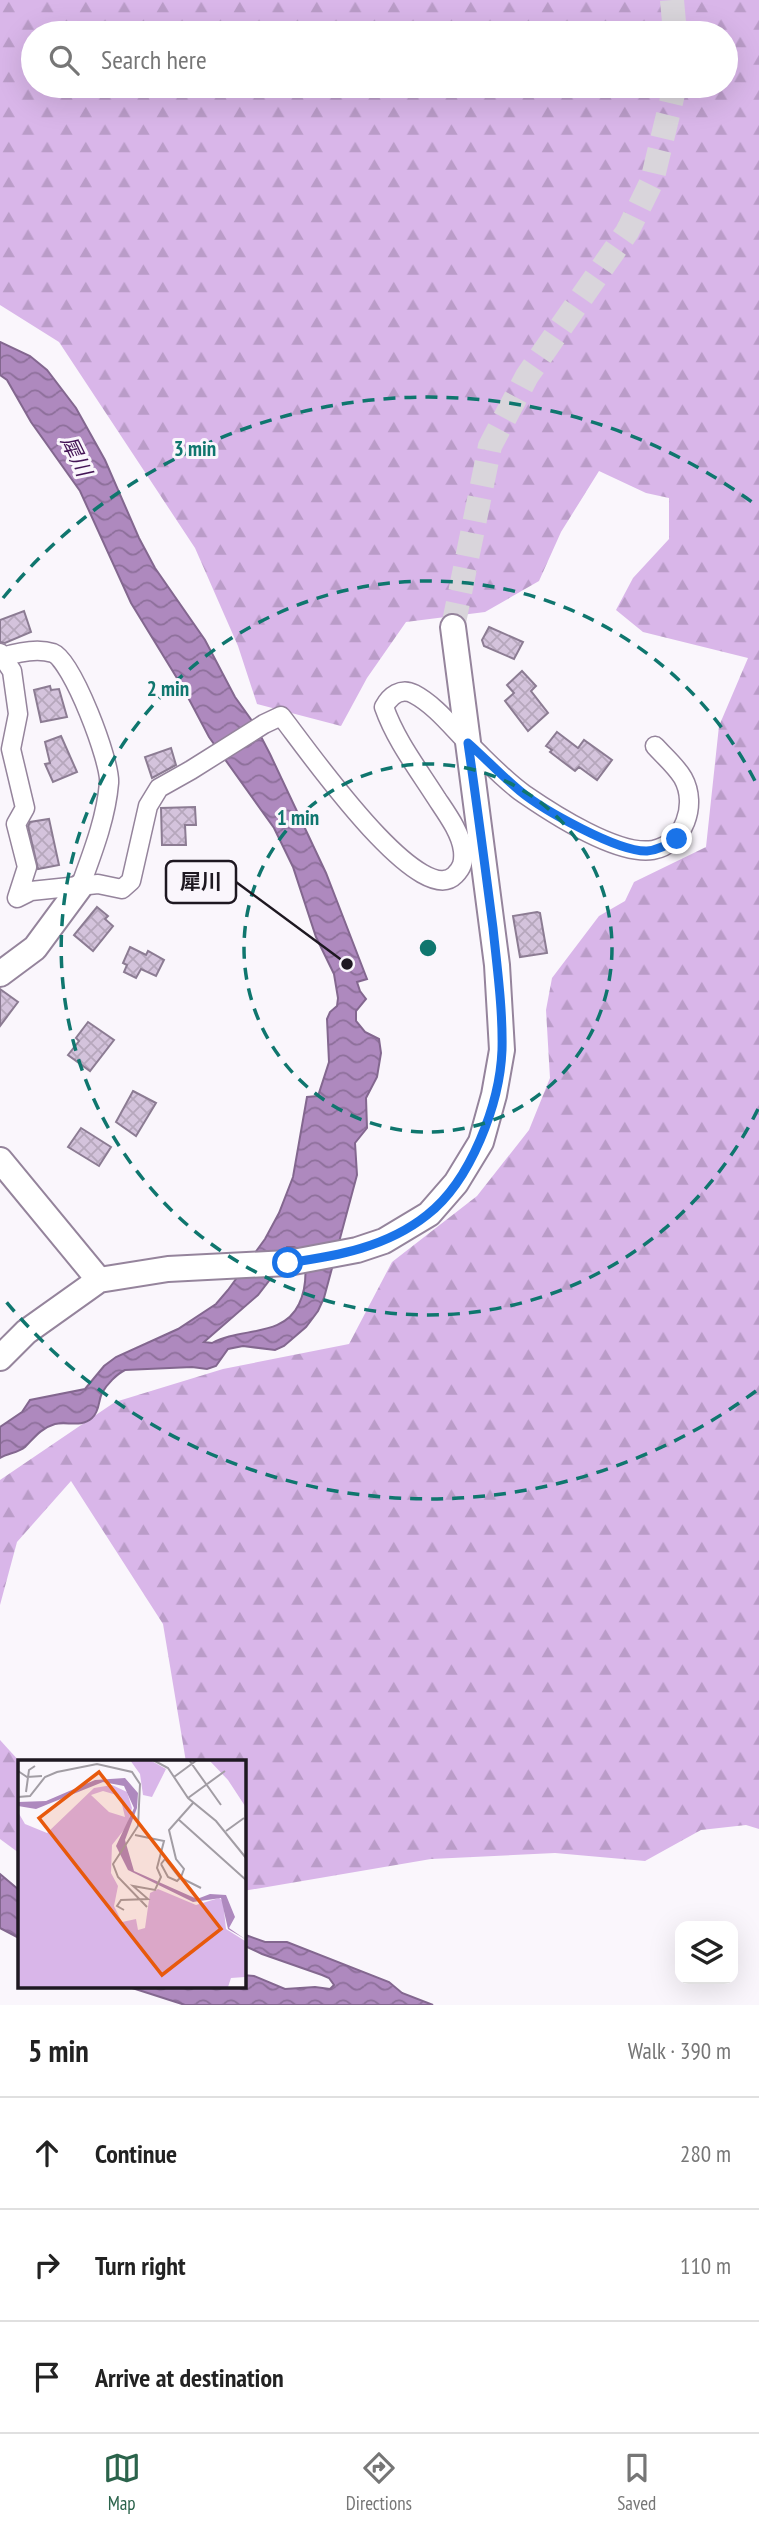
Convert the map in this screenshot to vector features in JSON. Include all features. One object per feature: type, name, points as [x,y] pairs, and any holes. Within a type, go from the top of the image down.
[{"type":"street","points":[[0,1358],[26,1332],[99,1280],[168,1269],[288,1263],[333,1256],[384,1241],[429,1214],[456,1183],[481,1142],[502,1050],[497,965],[453,627]]},
{"type":"street","points":[[0,974],[35,948],[80,887],[97,839],[109,781],[101,744],[68,666],[55,653],[34,651],[1,656],[12,671],[18,714],[11,749],[25,808],[16,824],[27,867],[17,898],[31,891],[80,887],[98,884],[122,889],[131,881],[148,806],[159,788],[264,723],[281,716],[358,817],[419,874],[438,881],[450,880],[462,867],[461,841],[449,817],[392,730],[384,708],[388,699],[399,692],[412,692],[432,708],[522,793],[618,846],[645,851],[662,848],[677,839],[685,823],[689,802],[683,779],[655,746]]},
{"type":"street","points":[[0,1160],[99,1280]]},
{"type":"green space","points":[[0,0],[759,0],[759,1829],[746,1825],[701,1830],[645,1861],[555,1853],[431,1859],[245,1891],[245,1760],[186,1760],[163,1624],[71,1481],[17,1542],[0,1605],[0,1480],[115,1402],[223,1369],[349,1344],[392,1262],[477,1196],[529,1130],[550,1078],[546,1010],[552,978],[599,916],[625,901],[634,882],[706,847],[719,726],[748,658],[643,632],[616,610],[633,578],[669,539],[669,498],[646,493],[599,471],[561,532],[539,581],[485,612],[406,622],[367,678],[341,726],[257,704],[238,646],[195,548],[59,342],[0,305]]},
{"type":"green space","points":[[0,1740],[18,1760],[18,1852],[0,1839]]},
{"type":"water","points":[[0,342],[30,356],[47,370],[76,408],[105,460],[155,568],[205,640],[235,697],[255,725],[326,873],[367,979],[357,982],[366,999],[356,1011],[356,1021],[365,1032],[379,1039],[381,1053],[377,1077],[366,1098],[367,1128],[355,1143],[357,1175],[324,1298],[306,1327],[284,1346],[275,1350],[243,1346],[228,1349],[216,1366],[207,1369],[192,1367],[125,1370],[107,1386],[96,1412],[88,1421],[50,1426],[22,1449],[0,1458],[0,1427],[22,1412],[30,1400],[85,1389],[104,1366],[116,1357],[178,1329],[216,1304],[228,1290],[265,1239],[293,1177],[307,1097],[318,1096],[329,1062],[327,1019],[337,1006],[338,998],[334,974],[316,937],[293,867],[274,828],[209,737],[183,688],[131,603],[80,491],[31,422],[7,380],[0,375]],"holes":[[[287,1247],[303,1251],[306,1278],[302,1298],[292,1315],[272,1327],[212,1343],[204,1342],[258,1295],[275,1273]]]},
{"type":"water","points":[[0,1874],[18,1889],[18,1937],[0,1928]]},
{"type":"water","points":[[245,1935],[265,1942],[287,1942],[389,1982],[402,1993],[433,2005],[185,2005],[132,1988],[245,1988],[245,1975],[254,1976],[285,1989],[330,1989],[334,1985],[329,1978],[245,1946]]},
{"type":"building","points":[[24,611],[31,632],[5,643],[0,642],[0,620]]},
{"type":"building","points":[[489,627],[523,642],[514,659],[484,646],[482,640]]},
{"type":"building","points":[[522,671],[536,686],[531,691],[548,713],[528,731],[505,701],[514,693],[507,685]]},
{"type":"building","points":[[50,686],[51,690],[59,689],[67,717],[41,722],[34,690]]},
{"type":"building","points":[[557,732],[578,748],[584,740],[612,760],[597,780],[579,767],[575,771],[550,752],[552,750],[546,746]]},
{"type":"building","points":[[61,736],[77,772],[53,782],[45,764],[50,763],[45,742]]},
{"type":"building","points":[[171,748],[176,765],[152,778],[145,757]]},
{"type":"building","points":[[195,807],[196,825],[185,825],[186,845],[162,845],[161,808]]},
{"type":"building","points":[[49,819],[59,865],[38,869],[28,826],[30,822]]},
{"type":"building","points":[[97,907],[108,916],[105,919],[113,926],[93,951],[74,935]]},
{"type":"building","points":[[540,913],[547,953],[520,957],[513,916]]},
{"type":"building","points":[[130,947],[146,955],[148,951],[164,960],[156,976],[141,969],[136,978],[124,972],[127,965],[123,963]]},
{"type":"building","points":[[0,989],[18,1002],[0,1026]]},
{"type":"building","points":[[88,1022],[114,1040],[90,1071],[68,1055],[79,1041],[76,1038]]},
{"type":"building","points":[[133,1091],[156,1103],[136,1136],[116,1122]]},
{"type":"building","points":[[81,1128],[111,1147],[99,1166],[68,1147]]},
{"type":"tunnel","points":[[672,0],[674,21]]},
{"type":"tunnel","points":[[453,627],[490,446],[527,376],[627,232],[652,181],[672,98]]},
{"type":"place","name":"犀川","points":[[347,964]]},
{"type":"route","points":[[288,1263],[357,1250],[384,1241],[408,1228],[429,1214],[456,1183],[481,1142],[494,1095],[502,1050],[497,965],[468,743],[522,793],[584,830],[618,846],[645,851],[662,848],[677,839]]}]
